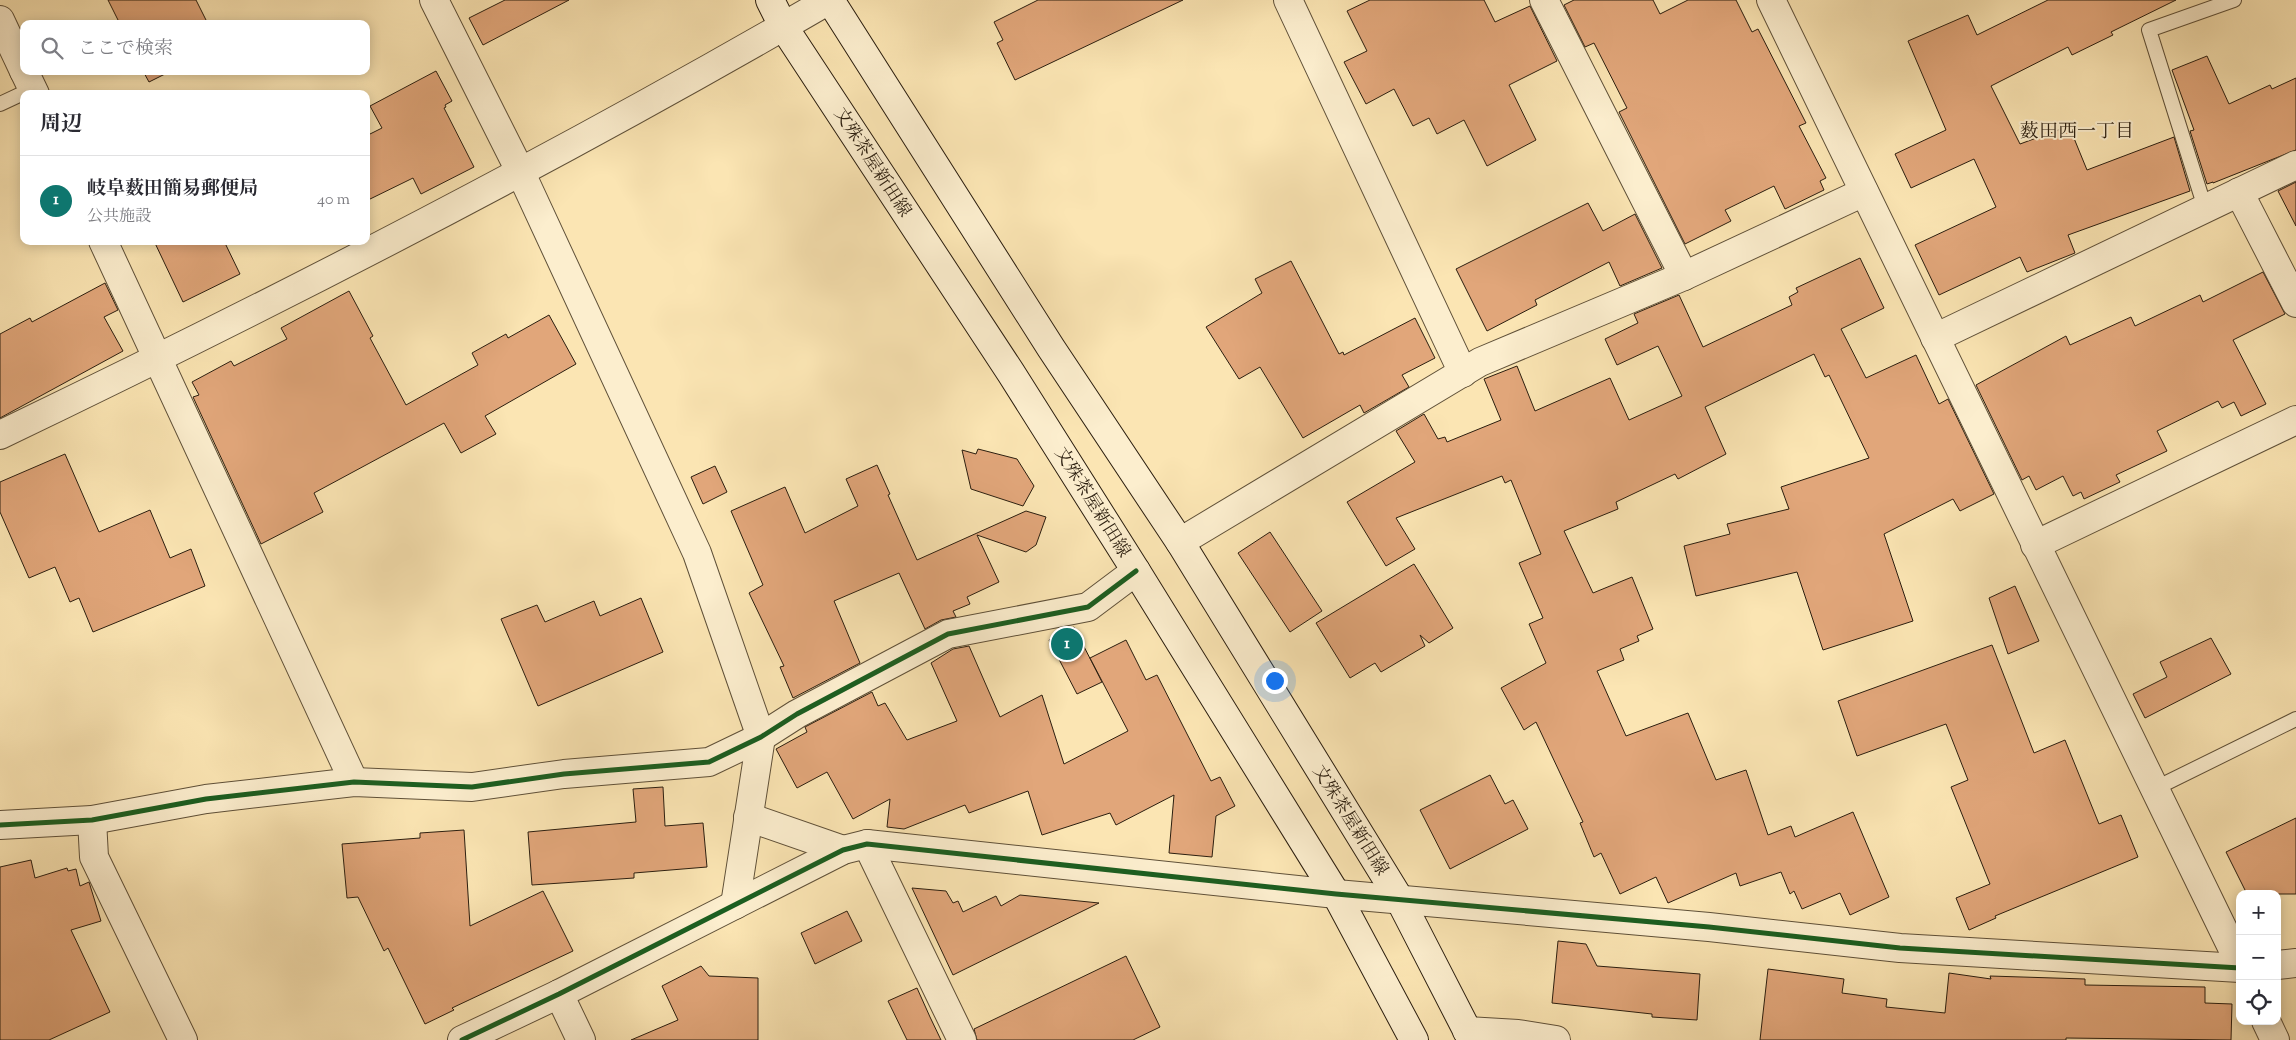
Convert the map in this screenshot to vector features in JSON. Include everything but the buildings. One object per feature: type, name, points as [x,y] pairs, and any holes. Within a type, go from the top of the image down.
[{"type":"street","points":[[434,0],[520,171],[697,553],[761,737],[735,906]]},
{"type":"street","name":"文殊茶屋新田線","points":[[770,0],[784,26],[1011,373],[1136,571],[1336,894],[1414,1040]]},
{"type":"street","points":[[0,435],[158,359],[520,171],[830,0]]},
{"type":"street","name":"文殊茶屋新田線","points":[[830,0],[1051,348],[1180,542],[1400,900],[1470,1036]]},
{"type":"street","points":[[1288,0],[1463,372]]},
{"type":"street","points":[[1544,0],[1684,276]]},
{"type":"street","points":[[1771,0],[2236,958]]},
{"type":"street","points":[[0,20],[20,62]]},
{"type":"street","points":[[1934,338],[2296,165]]},
{"type":"street","points":[[1180,542],[1480,362],[1684,276],[1864,192]]},
{"type":"street","points":[[2239,192],[2296,303]]},
{"type":"street","points":[[105,245],[354,782]]},
{"type":"street","points":[[2035,545],[2296,420]]},
{"type":"street","points":[[0,825],[92,820],[206,798],[354,782],[472,787],[564,774],[708,762],[761,737],[797,714],[948,634],[1088,607],[1136,571]]},
{"type":"street","points":[[748,817],[855,847],[1400,900],[1709,927],[1900,948],[2236,966]]},
{"type":"street","points":[[92,820],[94,857],[183,1040]]},
{"type":"street","points":[[462,1040],[855,847]]},
{"type":"street","points":[[855,847],[962,1040]]},
{"type":"street","points":[[2281,964],[2296,962]]},
{"type":"street","points":[[559,994],[581,1040]]},
{"type":"street","points":[[2268,1025],[2275,1040]]},
{"type":"street","points":[[1470,1036],[1518,1034],[1556,1040]]},
{"type":"lane","points":[[2205,208],[2149,30],[2234,0]]},
{"type":"lane","points":[[0,104],[29,81]]},
{"type":"lane","points":[[2154,789],[2296,719]]},
{"type":"cycle path","points":[[0,825],[92,820],[206,799],[354,782],[472,787],[564,774],[709,762],[761,737],[797,714],[948,634],[1088,607],[1136,571]]},
{"type":"cycle path","points":[[462,1040],[559,994],[843,850],[867,844],[1336,894],[1709,927],[1900,948],[2236,968]]},
{"type":"place","name":"岐阜薮田簡易郵便局","points":[[1067,644]]},
{"type":"district","name":"薮田西一丁目","points":[[2077,130]]}]
